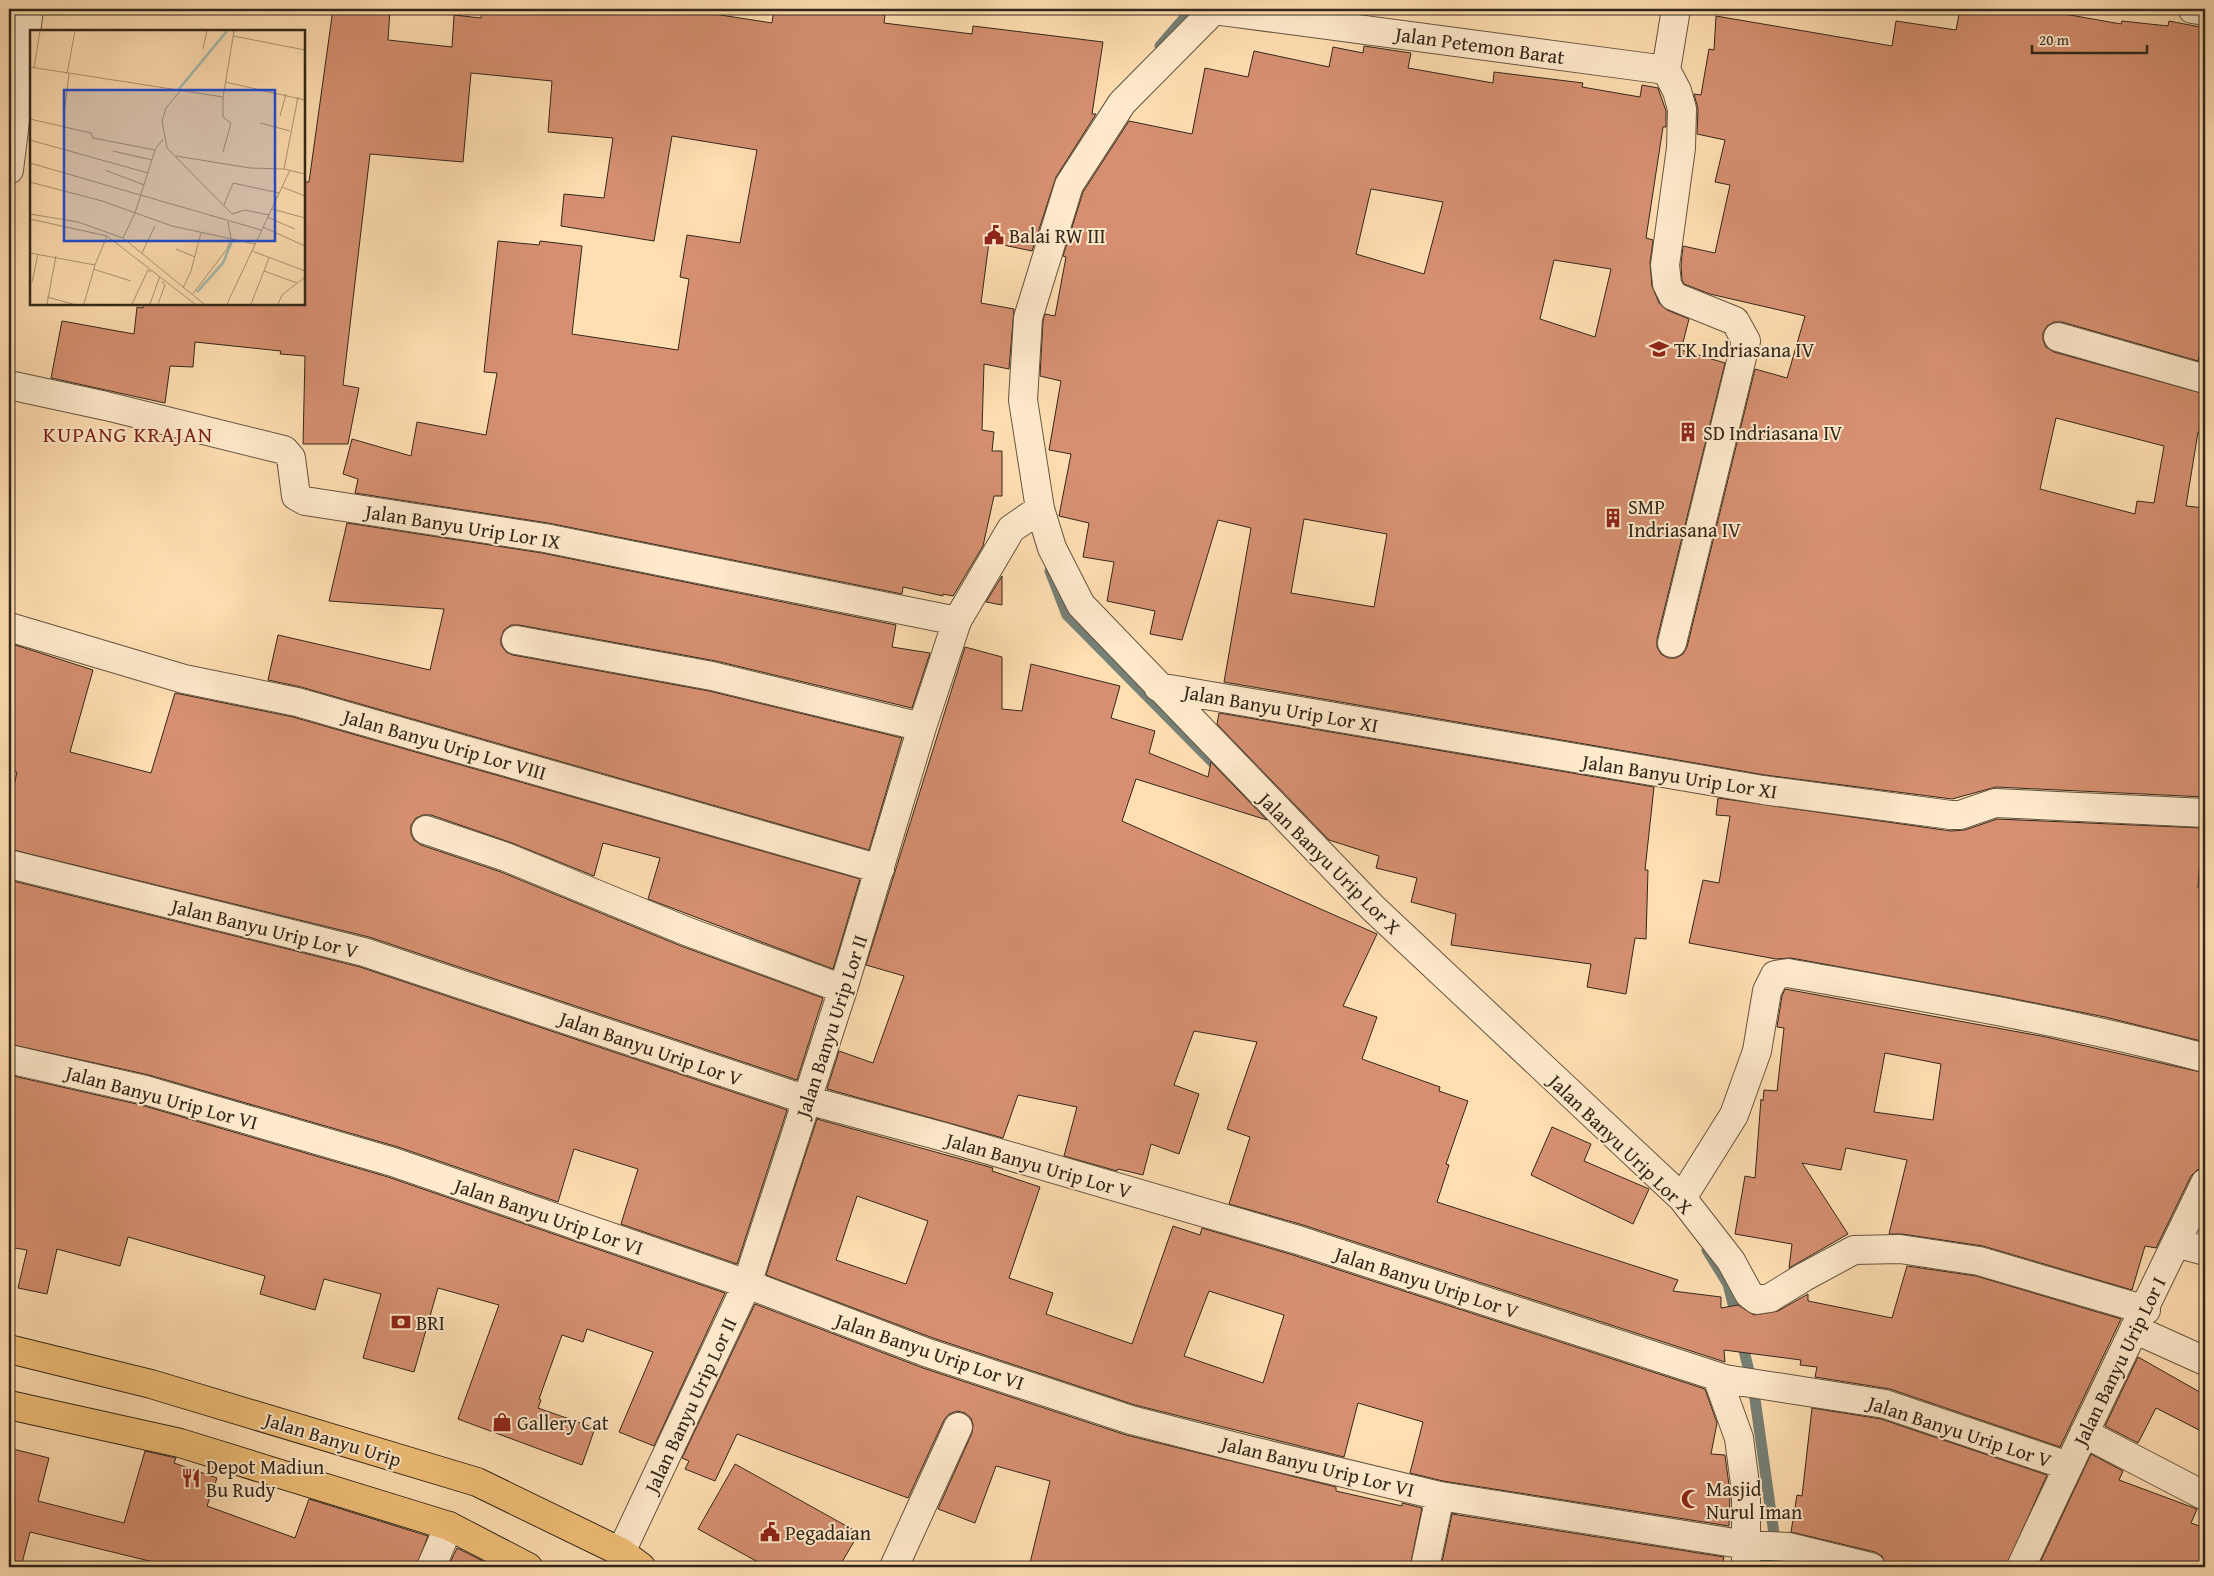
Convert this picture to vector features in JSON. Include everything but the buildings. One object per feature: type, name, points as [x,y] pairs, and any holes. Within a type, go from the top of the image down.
[{"type":"main road","name":"Jalan Banyu Urip","points":[[9,1349],[151,1384],[477,1482],[631,1559]]},
{"type":"main road","points":[[9,1405],[180,1443],[449,1526],[528,1567]]},
{"type":"street","points":[[9,170],[30,9]]},
{"type":"street","name":"Jalan Petemon Barat","points":[[1210,9],[1666,70]]},
{"type":"street","name":"Jalan Banyu Urip Lor X","points":[[1210,9],[1122,103],[1069,185],[1028,318],[1024,400],[1038,511],[1052,548],[1081,604],[1158,687],[1373,908],[1682,1198],[1731,1261],[1749,1294],[1757,1300],[1770,1298],[1854,1250],[1900,1249],[1979,1261],[2140,1319]]},
{"type":"street","points":[[1672,643],[1746,341],[1735,320],[1673,296],[1666,284],[1665,265],[1680,148],[1682,109],[1677,91],[1666,70],[1676,9]]},
{"type":"street","points":[[2192,9],[2205,11]]},
{"type":"street","points":[[2058,337],[2205,379]]},
{"type":"street","name":"Jalan Banyu Urip Lor IX","points":[[9,385],[106,406],[284,450],[291,458],[296,496],[305,501],[545,538],[957,621]]},
{"type":"street","name":"Jalan Banyu Urip Lor II","points":[[631,1559],[747,1284],[808,1100],[922,727],[957,621],[1011,529],[1038,511]]},
{"type":"street","name":"Jalan Banyu Urip Lor VIII","points":[[9,627],[184,679],[297,702],[880,869]]},
{"type":"street","points":[[516,640],[712,676],[922,727]]},
{"type":"street","name":"Jalan Banyu Urip Lor XI","points":[[1158,687],[1763,790],[1951,815],[1995,803],[2205,814]]},
{"type":"street","points":[[426,830],[506,857],[686,931],[843,989]]},
{"type":"street","name":"Jalan Banyu Urip Lor V","points":[[9,864],[364,952],[808,1100],[1298,1240],[1721,1378],[1885,1404],[2068,1466]]},
{"type":"street","points":[[1682,1198],[1734,1115],[1757,1051],[1767,991],[1775,975],[1788,974],[1922,997],[2138,1040],[2205,1058]]},
{"type":"street","name":"Jalan Banyu Urip Lor VI","points":[[9,1058],[145,1090],[392,1162],[747,1284],[928,1353],[1131,1420],[1440,1496],[1750,1552],[1789,1547],[1871,1567]]},
{"type":"street","name":"Jalan Banyu Urip Lor I","points":[[2021,1567],[2205,1183]]},
{"type":"street","points":[[2176,1243],[2205,1251]]},
{"type":"street","points":[[2140,1319],[2205,1361]]},
{"type":"street","points":[[1721,1378],[1739,1438],[1746,1492],[1750,1552]]},
{"type":"street","points":[[894,1567],[958,1427]]},
{"type":"street","points":[[2084,1433],[2205,1496]]},
{"type":"street","points":[[1425,1567],[1440,1496]]},
{"type":"street","points":[[430,1567],[449,1526]]},
{"type":"waterway","points":[[1160,46],[1192,9]]},
{"type":"waterway","points":[[1050,571],[1067,615],[1253,803]]},
{"type":"waterway","points":[[1707,1250],[1728,1284],[1737,1320]]},
{"type":"waterway","points":[[1741,1338],[1754,1392],[1774,1534],[1767,1567]]},
{"type":"place","name":"Balai RW III","points":[[994,235]]},
{"type":"place","name":"TK Indriasana IV","points":[[1659,349]]},
{"type":"place","name":"SD Indriasana IV","points":[[1688,432]]},
{"type":"place","name":"SMP Indriasana IV","points":[[1613,518]]},
{"type":"place","name":"BRI","points":[[401,1322]]},
{"type":"place","name":"Gallery Cat","points":[[502,1422]]},
{"type":"place","name":"Depot Madiun Bu Rudy","points":[[191,1478]]},
{"type":"place","name":"Masjid Nurul Iman","points":[[1691,1499]]},
{"type":"place","name":"Pegadaian","points":[[770,1532]]},
{"type":"district","name":"KUPANG KRAJAN","points":[[128,434]]}]
